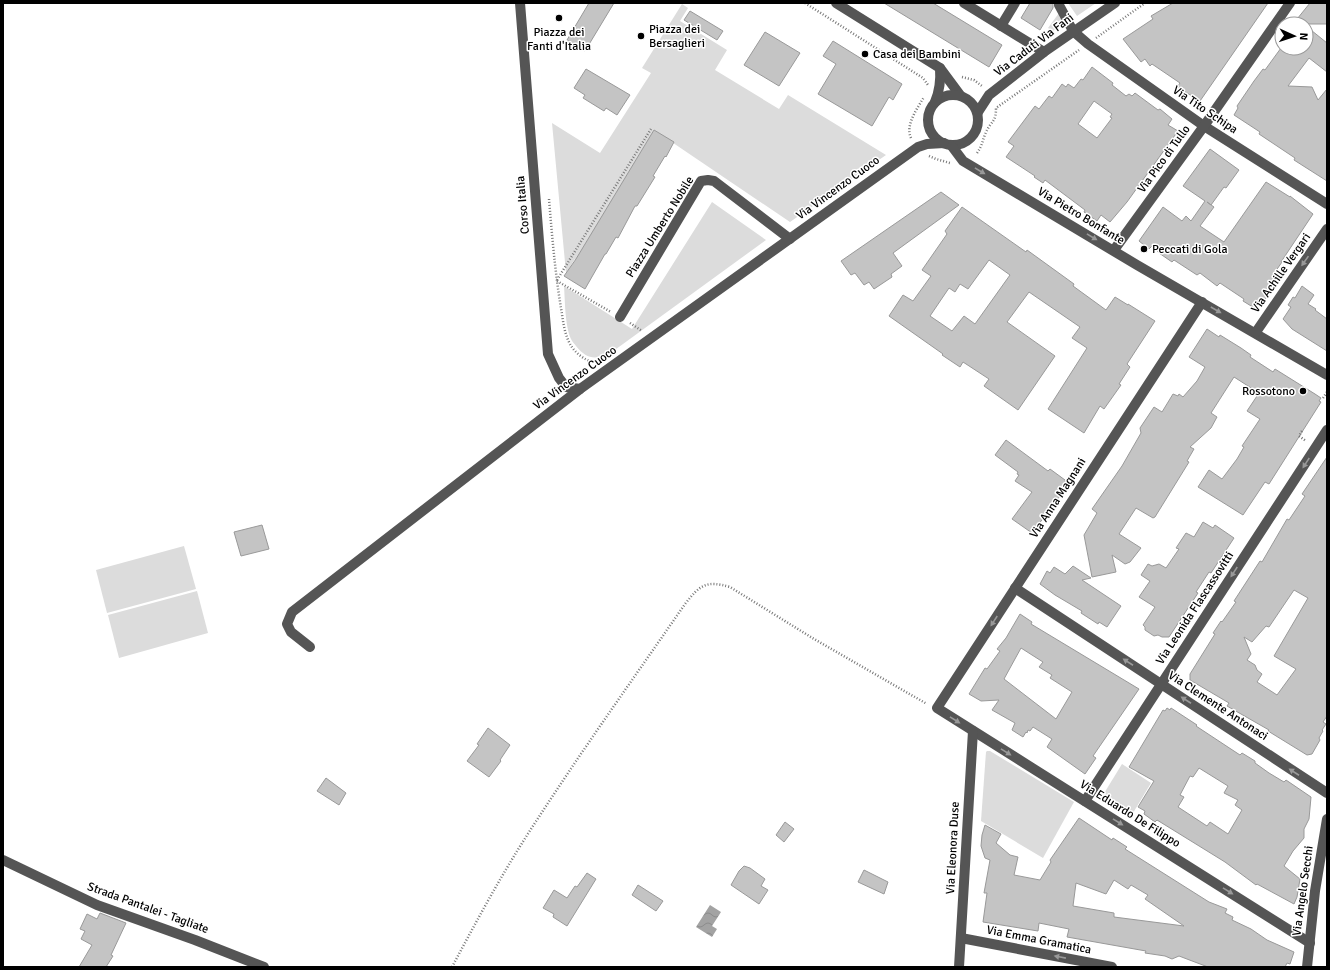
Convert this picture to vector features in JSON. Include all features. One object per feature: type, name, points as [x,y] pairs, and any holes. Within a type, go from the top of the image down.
[{"type":"street","name":"Corso Italia","points":[[520,3],[548,354],[559,378],[566,387],[580,389]]},
{"type":"street","points":[[836,3],[940,68],[964,97],[974,104],[978,112],[979,121],[977,129],[973,136],[960,145],[948,144],[937,139],[928,126],[930,109],[940,90],[940,68]]},
{"type":"street","points":[[964,3],[1044,52]]},
{"type":"street","points":[[1001,26],[1015,3]]},
{"type":"street","name":"Via Caduti Via Fani","points":[[978,112],[986,91],[1115,3]]},
{"type":"street","name":"Via Pico di Tullo","points":[[1114,250],[1204,126],[1290,3]]},
{"type":"street","name":"Via Tito Schipa","points":[[1058,5],[1073,31],[1088,44],[1204,126],[1327,204]]},
{"type":"street","points":[[935,102],[947,95],[964,97],[986,91]]},
{"type":"street","name":"Via Vincenzo Cuoco","points":[[919,147],[928,126]]},
{"type":"street","name":"Via Vincenzo Cuoco","points":[[310,647],[291,632],[287,624],[292,612],[580,389],[790,239],[919,147],[927,144],[948,144]]},
{"type":"street","name":"Via Pietro Bonfante","points":[[948,144],[963,161],[1327,375]]},
{"type":"street","name":"Piazza Umberto Nobile","points":[[620,317],[701,181],[714,181],[790,239]]},
{"type":"street","name":"Via Achille Vergari","points":[[1256,332],[1327,229]]},
{"type":"street","name":"Via Anna Magnani","points":[[937,708],[1202,302]]},
{"type":"street","name":"Via Leonida Flascassovitti","points":[[1085,801],[1327,430]]},
{"type":"street","name":"Via Clemente Antonaci","points":[[1015,588],[1327,793]]},
{"type":"street","name":"Via Eduardo De Filippo","points":[[937,708],[1310,942]]},
{"type":"street","name":"Via Eleonora Duse","points":[[960,967],[973,731]]},
{"type":"street","name":"Via Angelo Secchi","points":[[1307,967],[1315,890],[1327,819]]},
{"type":"street","name":"Strada Pantalei - Tagliate","points":[[3,860],[96,905],[195,940],[264,967]]},
{"type":"street","name":"Via Emma Gramatica","points":[[961,938],[1112,967]]},
{"type":"path","points":[[805,3],[923,78],[929,87]]},
{"type":"path","points":[[977,153],[986,132],[995,119],[996,108],[1145,3]]},
{"type":"path","points":[[956,77],[965,77],[974,80],[986,91]]},
{"type":"path","points":[[926,93],[912,119],[909,128],[910,135],[919,147],[936,159],[952,163]]},
{"type":"path","points":[[599,362],[592,362],[575,352],[569,343],[564,326],[556,281],[651,129]]},
{"type":"path","points":[[556,281],[646,332],[640,337]]},
{"type":"path","points":[[1323,398],[1327,392]]},
{"type":"path","points":[[1302,430],[1299,436],[1308,442]]},
{"type":"path","points":[[452,967],[487,903],[524,841],[685,604],[695,592],[706,584],[716,583],[730,587],[904,692],[937,708]]},
{"type":"shaded area","points":[[1068,3],[1096,3],[1077,16]]},
{"type":"shaded area","points":[[682,4],[688,8],[680,21],[727,50],[715,70],[779,109],[788,95],[886,155],[790,222],[654,130],[578,261],[575,259],[566,273],[552,123],[600,153],[651,73],[642,68]]},
{"type":"shaded area","points":[[1059,13],[1065,23],[1053,31],[1048,28]]},
{"type":"shaded area","points":[[712,202],[766,240],[607,355],[592,357],[580,351],[572,341],[569,334],[564,286],[632,329]]},
{"type":"shaded area","points":[[184,546],[196,589],[107,613],[96,570]]},
{"type":"shaded area","points":[[197,591],[208,633],[119,658],[108,615]]},
{"type":"shaded area","points":[[987,751],[990,751],[1074,802],[1043,858],[981,821]]},
{"type":"shaded area","points":[[1122,764],[1151,783],[1133,813],[1103,795]]},
{"type":"water","points":[[710,905],[721,912],[712,926],[717,929],[712,937],[696,927]]},
{"type":"building","points":[[589,3],[614,3],[585,51],[567,40]]},
{"type":"building","points":[[884,3],[933,3],[1002,45],[989,67]]},
{"type":"building","points":[[1030,3],[1053,3],[1053,8],[1040,30],[1021,18]]},
{"type":"building","points":[[1173,3],[1268,3],[1200,101],[1177,87],[1180,83],[1152,64],[1150,66],[1145,59],[1141,62],[1123,39],[1153,19],[1151,16]]},
{"type":"building","points":[[1310,3],[1327,3],[1327,24],[1314,24],[1314,16],[1299,16]]},
{"type":"building","points":[[690,11],[723,31],[717,40],[684,20]]},
{"type":"building","points":[[765,32],[800,53],[779,86],[744,65]]},
{"type":"building","points":[[1314,32],[1327,43],[1327,72],[1309,58],[1288,86],[1312,87],[1318,100],[1327,89],[1327,181],[1294,160],[1295,158],[1234,115],[1238,108],[1237,106],[1254,81],[1263,69],[1265,70],[1275,56],[1314,56]]},
{"type":"building","points":[[833,41],[902,84],[893,100],[889,97],[872,126],[818,94],[836,64],[823,56]]},
{"type":"building","points":[[1092,67],[1113,83],[1112,85],[1126,96],[1129,94],[1132,96],[1135,93],[1158,110],[1160,109],[1172,119],[1168,125],[1178,131],[1127,202],[1110,222],[1101,215],[1097,221],[1084,212],[1085,210],[1045,180],[1043,183],[1006,157],[1014,146],[1008,142],[1035,106],[1039,109],[1049,96],[1052,98],[1062,84],[1066,87],[1068,84],[1074,88],[1081,79],[1083,80]],"holes":[[[1094,101],[1112,114],[1110,117],[1112,118],[1097,138],[1078,124]]]},
{"type":"building","points":[[586,69],[630,95],[617,115],[606,108],[604,111],[583,98],[585,95],[574,88]]},
{"type":"building","points":[[654,130],[674,142],[653,176],[655,177],[637,206],[635,206],[618,238],[616,237],[605,254],[585,289],[564,276],[576,259]]},
{"type":"building","points":[[1210,149],[1239,170],[1211,205],[1214,207],[1200,226],[1224,242],[1266,182],[1290,196],[1313,214],[1273,275],[1279,279],[1264,301],[1262,300],[1256,309],[1220,283],[1217,286],[1200,273],[1197,275],[1174,260],[1172,262],[1152,246],[1149,249],[1139,241],[1163,207],[1182,221],[1186,216],[1191,221],[1205,201],[1183,186]]},
{"type":"building","points":[[941,192],[959,205],[893,253],[902,266],[891,274],[892,277],[874,289],[869,282],[864,285],[855,273],[851,275],[841,261]]},
{"type":"building","points":[[962,207],[1026,252],[1027,250],[1074,284],[1073,286],[1106,310],[1115,297],[1155,321],[1127,364],[1130,367],[1119,384],[1121,385],[1104,409],[1100,406],[1084,433],[1048,409],[1087,348],[1072,338],[1080,327],[1029,292],[1007,322],[1055,356],[1018,410],[984,386],[989,379],[963,362],[960,367],[889,316],[903,295],[913,301],[931,276],[922,270],[947,234],[945,231]],"holes":[[[989,260],[1010,275],[975,324],[964,316],[952,331],[930,316],[949,288],[955,292],[960,284],[968,289]]]},
{"type":"building","points":[[1302,286],[1314,295],[1308,304],[1327,319],[1327,351],[1292,329],[1283,319],[1291,307],[1288,305],[1293,297],[1295,298]]},
{"type":"building","points":[[1207,329],[1241,348],[1251,355],[1250,357],[1273,372],[1275,369],[1315,394],[1321,398],[1319,401],[1321,402],[1269,484],[1265,482],[1243,515],[1198,487],[1209,470],[1222,479],[1237,459],[1244,447],[1242,446],[1260,419],[1247,411],[1259,393],[1234,377],[1211,413],[1217,417],[1211,428],[1190,447],[1194,449],[1187,461],[1189,462],[1155,517],[1153,518],[1136,508],[1119,534],[1141,548],[1130,562],[1125,564],[1112,555],[1116,572],[1092,577],[1084,535],[1097,513],[1092,509],[1122,466],[1141,433],[1140,428],[1154,407],[1162,412],[1173,394],[1178,396],[1179,394],[1183,397],[1197,381],[1205,367],[1189,357]]},
{"type":"building","points":[[1006,440],[1048,471],[1050,469],[1067,483],[1066,488],[1032,533],[1012,519],[1032,492],[1015,481],[1019,475],[1017,474],[1018,472],[995,455]]},
{"type":"building","points":[[1327,457],[1327,716],[1323,722],[1326,724],[1319,738],[1320,740],[1312,754],[1307,755],[1268,731],[1269,730],[1227,706],[1229,703],[1190,680],[1190,674],[1215,634],[1213,633],[1236,602],[1234,601],[1260,561],[1262,562],[1287,519],[1289,520],[1305,496],[1302,494]],"holes":[[[1294,590],[1308,598],[1274,656],[1296,669],[1277,695],[1257,682],[1262,674],[1257,670],[1255,665],[1247,660],[1251,654],[1244,637],[1252,642],[1266,626],[1269,627]]]},
{"type":"building","points":[[1203,522],[1213,528],[1215,525],[1234,538],[1211,573],[1209,572],[1196,592],[1198,593],[1169,637],[1162,637],[1158,635],[1154,636],[1145,630],[1143,625],[1155,607],[1139,597],[1150,581],[1141,575],[1148,564],[1152,566],[1159,564],[1166,568],[1179,549],[1176,548],[1186,533],[1194,537]]},
{"type":"building","points":[[262,525],[269,549],[241,556],[234,532]]},
{"type":"building","points":[[1073,566],[1091,578],[1082,580],[1121,606],[1107,627],[1099,622],[1098,624],[1081,613],[1082,611],[1040,584],[1047,571],[1050,573],[1054,567],[1065,574]]},
{"type":"building","points":[[1020,614],[1032,622],[1031,624],[1139,689],[1093,756],[1096,758],[1085,774],[1047,747],[1052,739],[1033,727],[1030,731],[1028,730],[1027,733],[1026,732],[1023,737],[1012,730],[1015,723],[992,710],[999,700],[981,701],[969,694],[985,668],[987,669],[1000,651],[997,649],[1006,638]],"holes":[[[1021,648],[1043,662],[1039,667],[1052,675],[1050,678],[1072,692],[1056,719],[1004,679]]]},
{"type":"building","points":[[1167,708],[1170,710],[1171,708],[1240,755],[1242,753],[1255,761],[1255,763],[1269,773],[1284,782],[1286,780],[1311,797],[1309,819],[1304,829],[1304,838],[1293,851],[1284,866],[1300,879],[1297,897],[1294,904],[1257,884],[1256,885],[1225,862],[1157,820],[1155,822],[1144,814],[1145,811],[1138,807],[1154,781],[1129,767],[1163,710],[1165,711]],"holes":[[[1199,768],[1228,786],[1224,793],[1238,800],[1235,805],[1242,810],[1228,834],[1210,822],[1207,826],[1178,807],[1184,797],[1180,795],[1190,776],[1193,777]]]},
{"type":"building","points":[[488,728],[510,745],[500,760],[501,761],[489,777],[467,761],[479,745],[477,744]]},
{"type":"building","points":[[326,778],[346,793],[339,805],[317,791]]},
{"type":"building","points":[[1079,818],[1112,840],[1113,838],[1127,847],[1125,849],[1209,902],[1227,909],[1225,913],[1233,917],[1232,920],[1251,929],[1267,940],[1294,952],[1290,964],[1287,963],[1285,967],[1208,967],[1179,956],[1172,959],[1165,956],[1145,953],[1146,951],[1067,937],[1069,929],[1039,923],[1038,931],[983,922],[987,893],[984,893],[990,860],[985,858],[981,846],[985,825],[1001,834],[996,843],[1010,855],[1018,857],[1014,875],[1040,880],[1051,862],[1050,860]],"holes":[[[1114,880],[1128,889],[1131,885],[1148,895],[1145,899],[1184,926],[1114,917],[1114,913],[1073,906],[1076,883],[1106,894]]]},
{"type":"building","points":[[785,822],[794,829],[784,842],[776,835]]},
{"type":"building","points":[[744,866],[750,868],[765,879],[761,886],[768,890],[759,904],[731,885],[739,871]]},
{"type":"building","points":[[864,870],[888,882],[884,894],[858,882]]},
{"type":"building","points":[[587,873],[596,879],[567,926],[553,917],[554,914],[543,908],[554,890],[567,898],[575,886],[577,887]]},
{"type":"building","points":[[638,885],[663,901],[656,911],[632,895]]},
{"type":"building","points":[[100,913],[126,923],[111,955],[113,956],[106,967],[79,967],[92,945],[81,939],[85,931],[80,929],[87,914],[97,919]]},
{"type":"place","name":"Piazza dei Fanti d'Italia","points":[[559,18]]},
{"type":"place","name":"Piazza dei Bersaglieri","points":[[641,36]]},
{"type":"place","name":"Casa dei Bambini","points":[[865,54]]},
{"type":"place","name":"Peccati di Gola","points":[[1144,249]]},
{"type":"place","name":"Rossotono","points":[[1303,391]]}]
